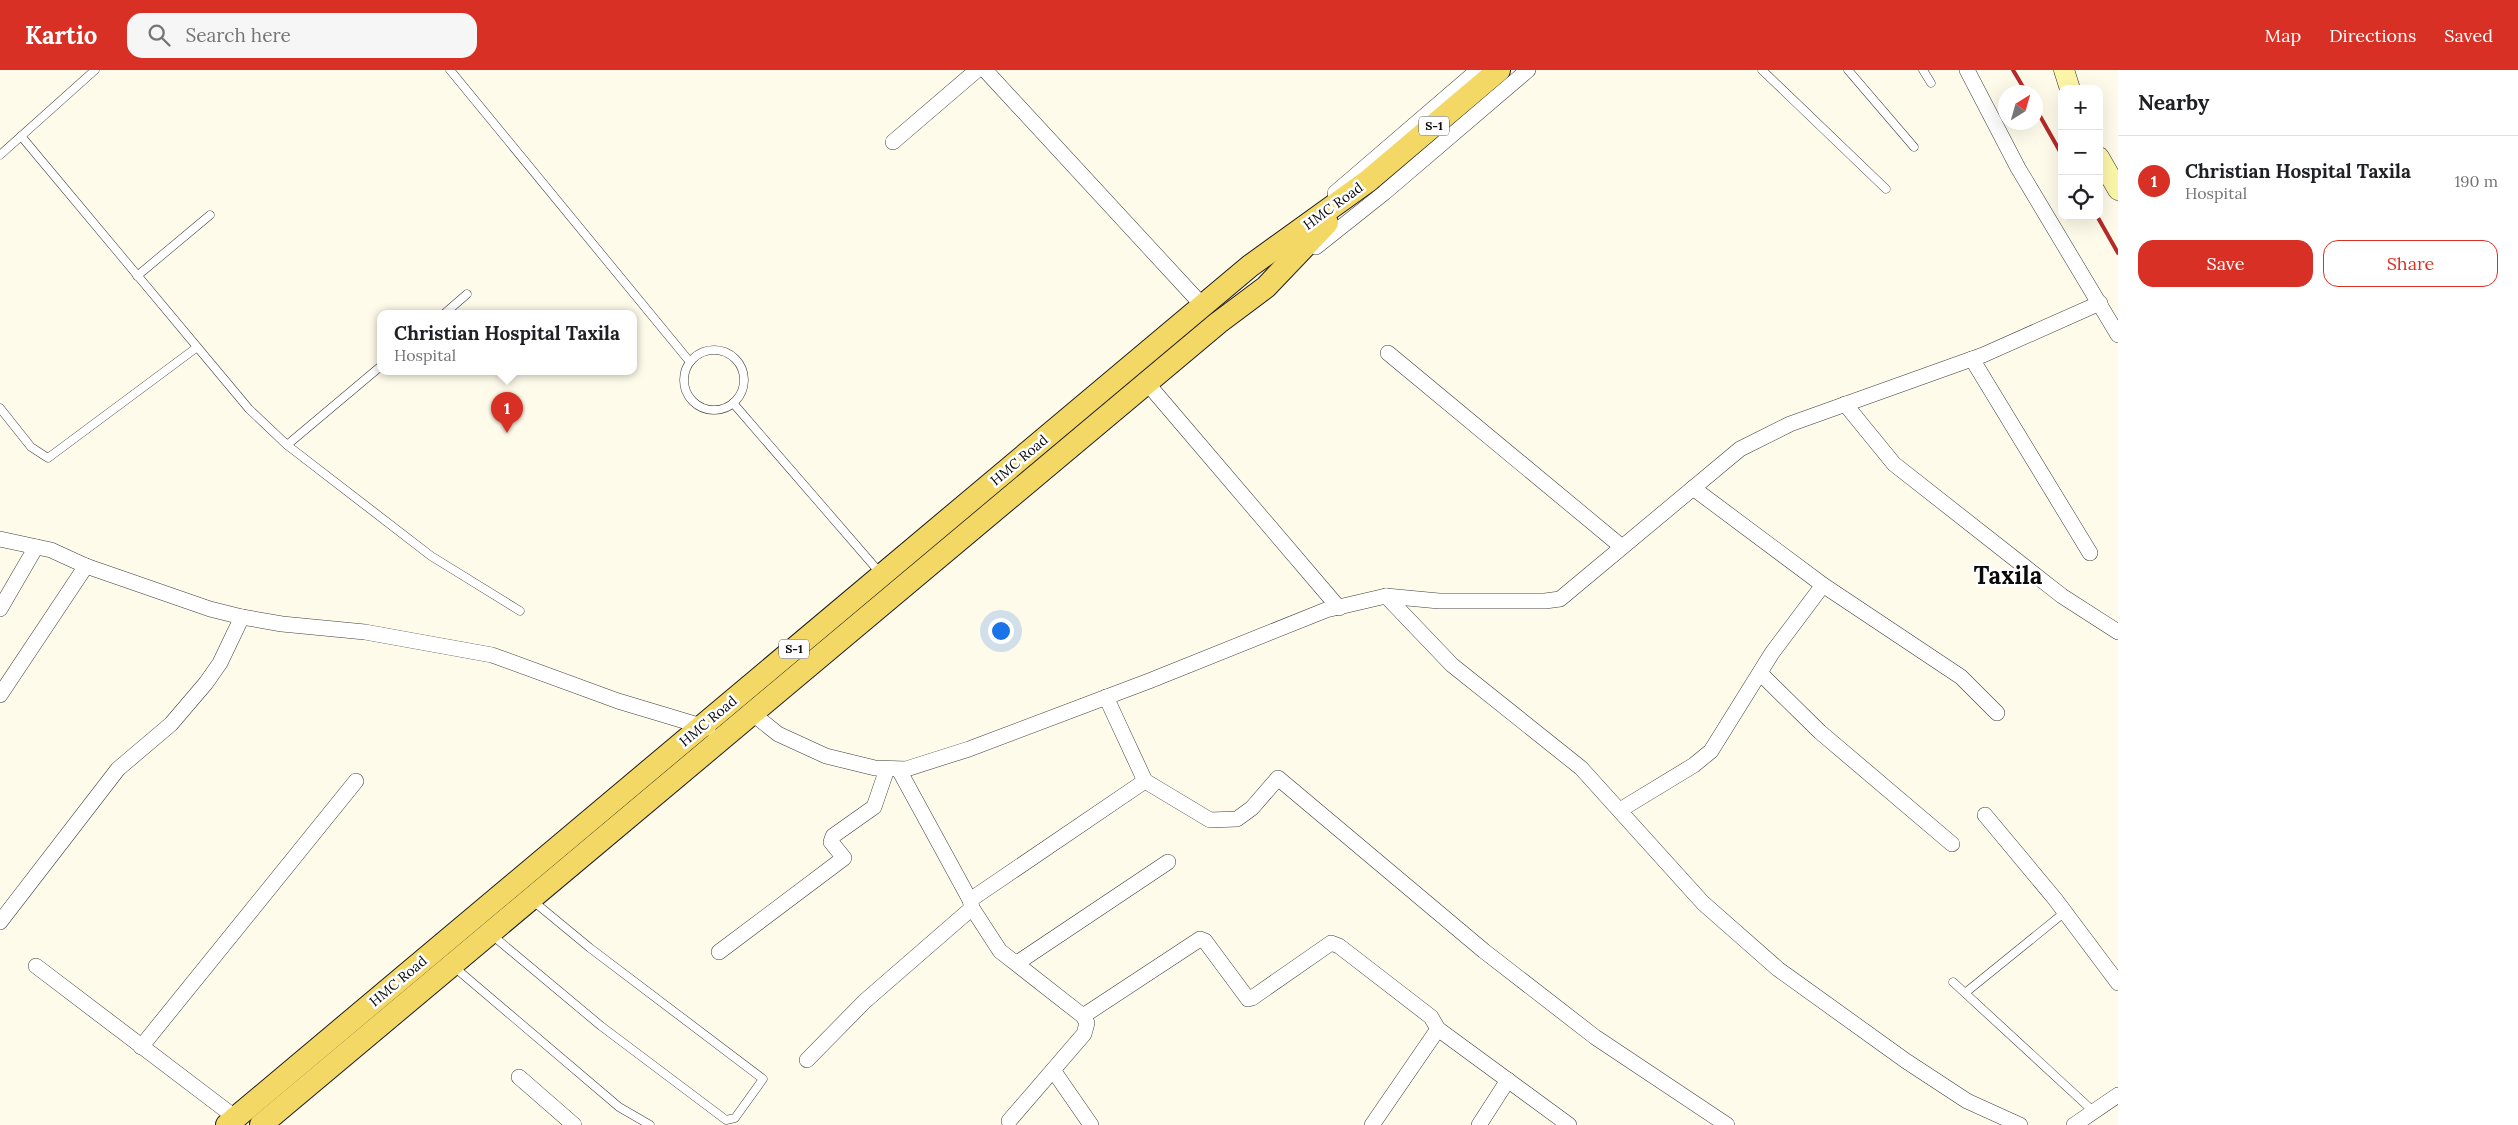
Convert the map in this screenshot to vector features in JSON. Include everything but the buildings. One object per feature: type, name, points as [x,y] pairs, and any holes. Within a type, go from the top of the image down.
[{"type":"main road","name":"S-1","points":[[1368,181],[1499,70]]},
{"type":"main road","name":"HMC Road","points":[[261,1125],[489,932],[753,714],[889,584],[1203,306],[1250,266],[1368,181]]},
{"type":"main road","name":"HMC Road","points":[[232,1121],[702,726],[889,584],[1147,383],[1266,287],[1368,181]]},
{"type":"street","points":[[893,142],[977,70]]},
{"type":"street","points":[[985,70],[1203,306]]},
{"type":"street","points":[[1250,266],[1478,70]]},
{"type":"street","points":[[1266,287],[1384,193],[1528,70]]},
{"type":"street","points":[[1967,70],[2018,168],[2118,335]]},
{"type":"street","points":[[2064,70],[2069,85]]},
{"type":"street","points":[[2103,163],[2118,190]]},
{"type":"street","points":[[753,714],[778,734],[826,756],[893,769],[969,748],[1326,610],[1386,596],[1439,601],[1545,601],[1560,598],[1740,449],[1790,424],[1972,359],[2100,303]]},
{"type":"street","points":[[1388,353],[1622,548]]},
{"type":"street","points":[[1972,359],[2090,553]]},
{"type":"street","points":[[1147,383],[1339,608]]},
{"type":"street","points":[[1845,404],[1894,464],[2062,596],[2118,632]]},
{"type":"street","points":[[1693,488],[1823,585],[1960,678],[1997,713]]},
{"type":"street","points":[[0,539],[51,550],[86,566],[210,609],[242,617],[282,624],[365,632],[492,655],[618,701],[728,734]]},
{"type":"street","points":[[0,609],[36,546]]},
{"type":"street","points":[[0,695],[86,566]]},
{"type":"street","points":[[1620,810],[1694,765],[1711,752],[1760,672],[1823,585]]},
{"type":"street","points":[[1386,596],[1452,665],[1581,768],[1702,903],[1778,969],[1906,1061],[1968,1101],[2020,1125]]},
{"type":"street","points":[[0,922],[118,769],[171,724],[206,683],[220,663],[242,617]]},
{"type":"street","points":[[1760,672],[1820,732],[1952,844]]},
{"type":"street","points":[[1106,696],[1145,781],[1210,820],[1225,821],[1236,819],[1252,808],[1278,778],[1484,951],[1595,1038],[1727,1125]]},
{"type":"street","points":[[893,769],[1000,951],[1018,963],[1083,1016],[1087,1023],[1084,1034],[1009,1121]]},
{"type":"street","points":[[718,952],[844,858],[831,842],[833,836],[874,807],[893,769]]},
{"type":"street","points":[[141,1047],[356,781]]},
{"type":"street","points":[[807,1060],[864,1001],[971,904],[1145,781]]},
{"type":"street","points":[[1985,816],[2065,912],[2118,983]]},
{"type":"street","points":[[1018,963],[1168,862]]},
{"type":"street","points":[[1083,1016],[1200,939],[1205,941],[1248,999],[1331,943],[1339,946],[1431,1017],[1438,1029],[1569,1125]]},
{"type":"street","points":[[36,966],[141,1047],[232,1121]]},
{"type":"street","points":[[1372,1125],[1438,1029]]},
{"type":"street","points":[[1053,1070],[1091,1125]]},
{"type":"street","points":[[519,1077],[574,1125]]},
{"type":"street","points":[[1479,1125],[1508,1080]]},
{"type":"street","points":[[2074,1125],[2118,1095]]},
{"type":"lane","points":[[0,155],[95,70]]},
{"type":"lane","points":[[450,70],[690,362]]},
{"type":"lane","points":[[1762,70],[1886,189]]},
{"type":"lane","points":[[1848,70],[1914,147]]},
{"type":"lane","points":[[1923,70],[1932,83]]},
{"type":"lane","points":[[21,136],[248,410],[287,445],[431,556],[520,611]]},
{"type":"lane","points":[[137,276],[210,215]]},
{"type":"lane","points":[[449,310],[467,294]]},
{"type":"lane","points":[[0,408],[31,447],[48,458],[196,348]]},
{"type":"lane","points":[[716,349],[728,353],[738,361],[743,372],[744,385],[739,397],[733,402],[718,410],[705,409],[694,403],[686,393],[683,380],[685,368],[703,351],[716,349]]},
{"type":"lane","points":[[287,445],[377,369]]},
{"type":"lane","points":[[733,402],[889,584]]},
{"type":"lane","points":[[489,932],[601,1026],[726,1120],[735,1118],[763,1079],[590,948],[530,898]]},
{"type":"lane","points":[[1965,994],[2065,912]]},
{"type":"lane","points":[[452,964],[619,1107],[650,1125]]},
{"type":"lane","points":[[1953,982],[2093,1111]]},
{"type":"railway","points":[[2013,70],[2022,85]]},
{"type":"railway","points":[[2043,121],[2058,148]]},
{"type":"railway","points":[[2099,220],[2118,253]]},
{"type":"place","name":"Christian Hospital Taxila","points":[[507,433]]},
{"type":"district","name":"Taxila","points":[[2008,576]]}]
